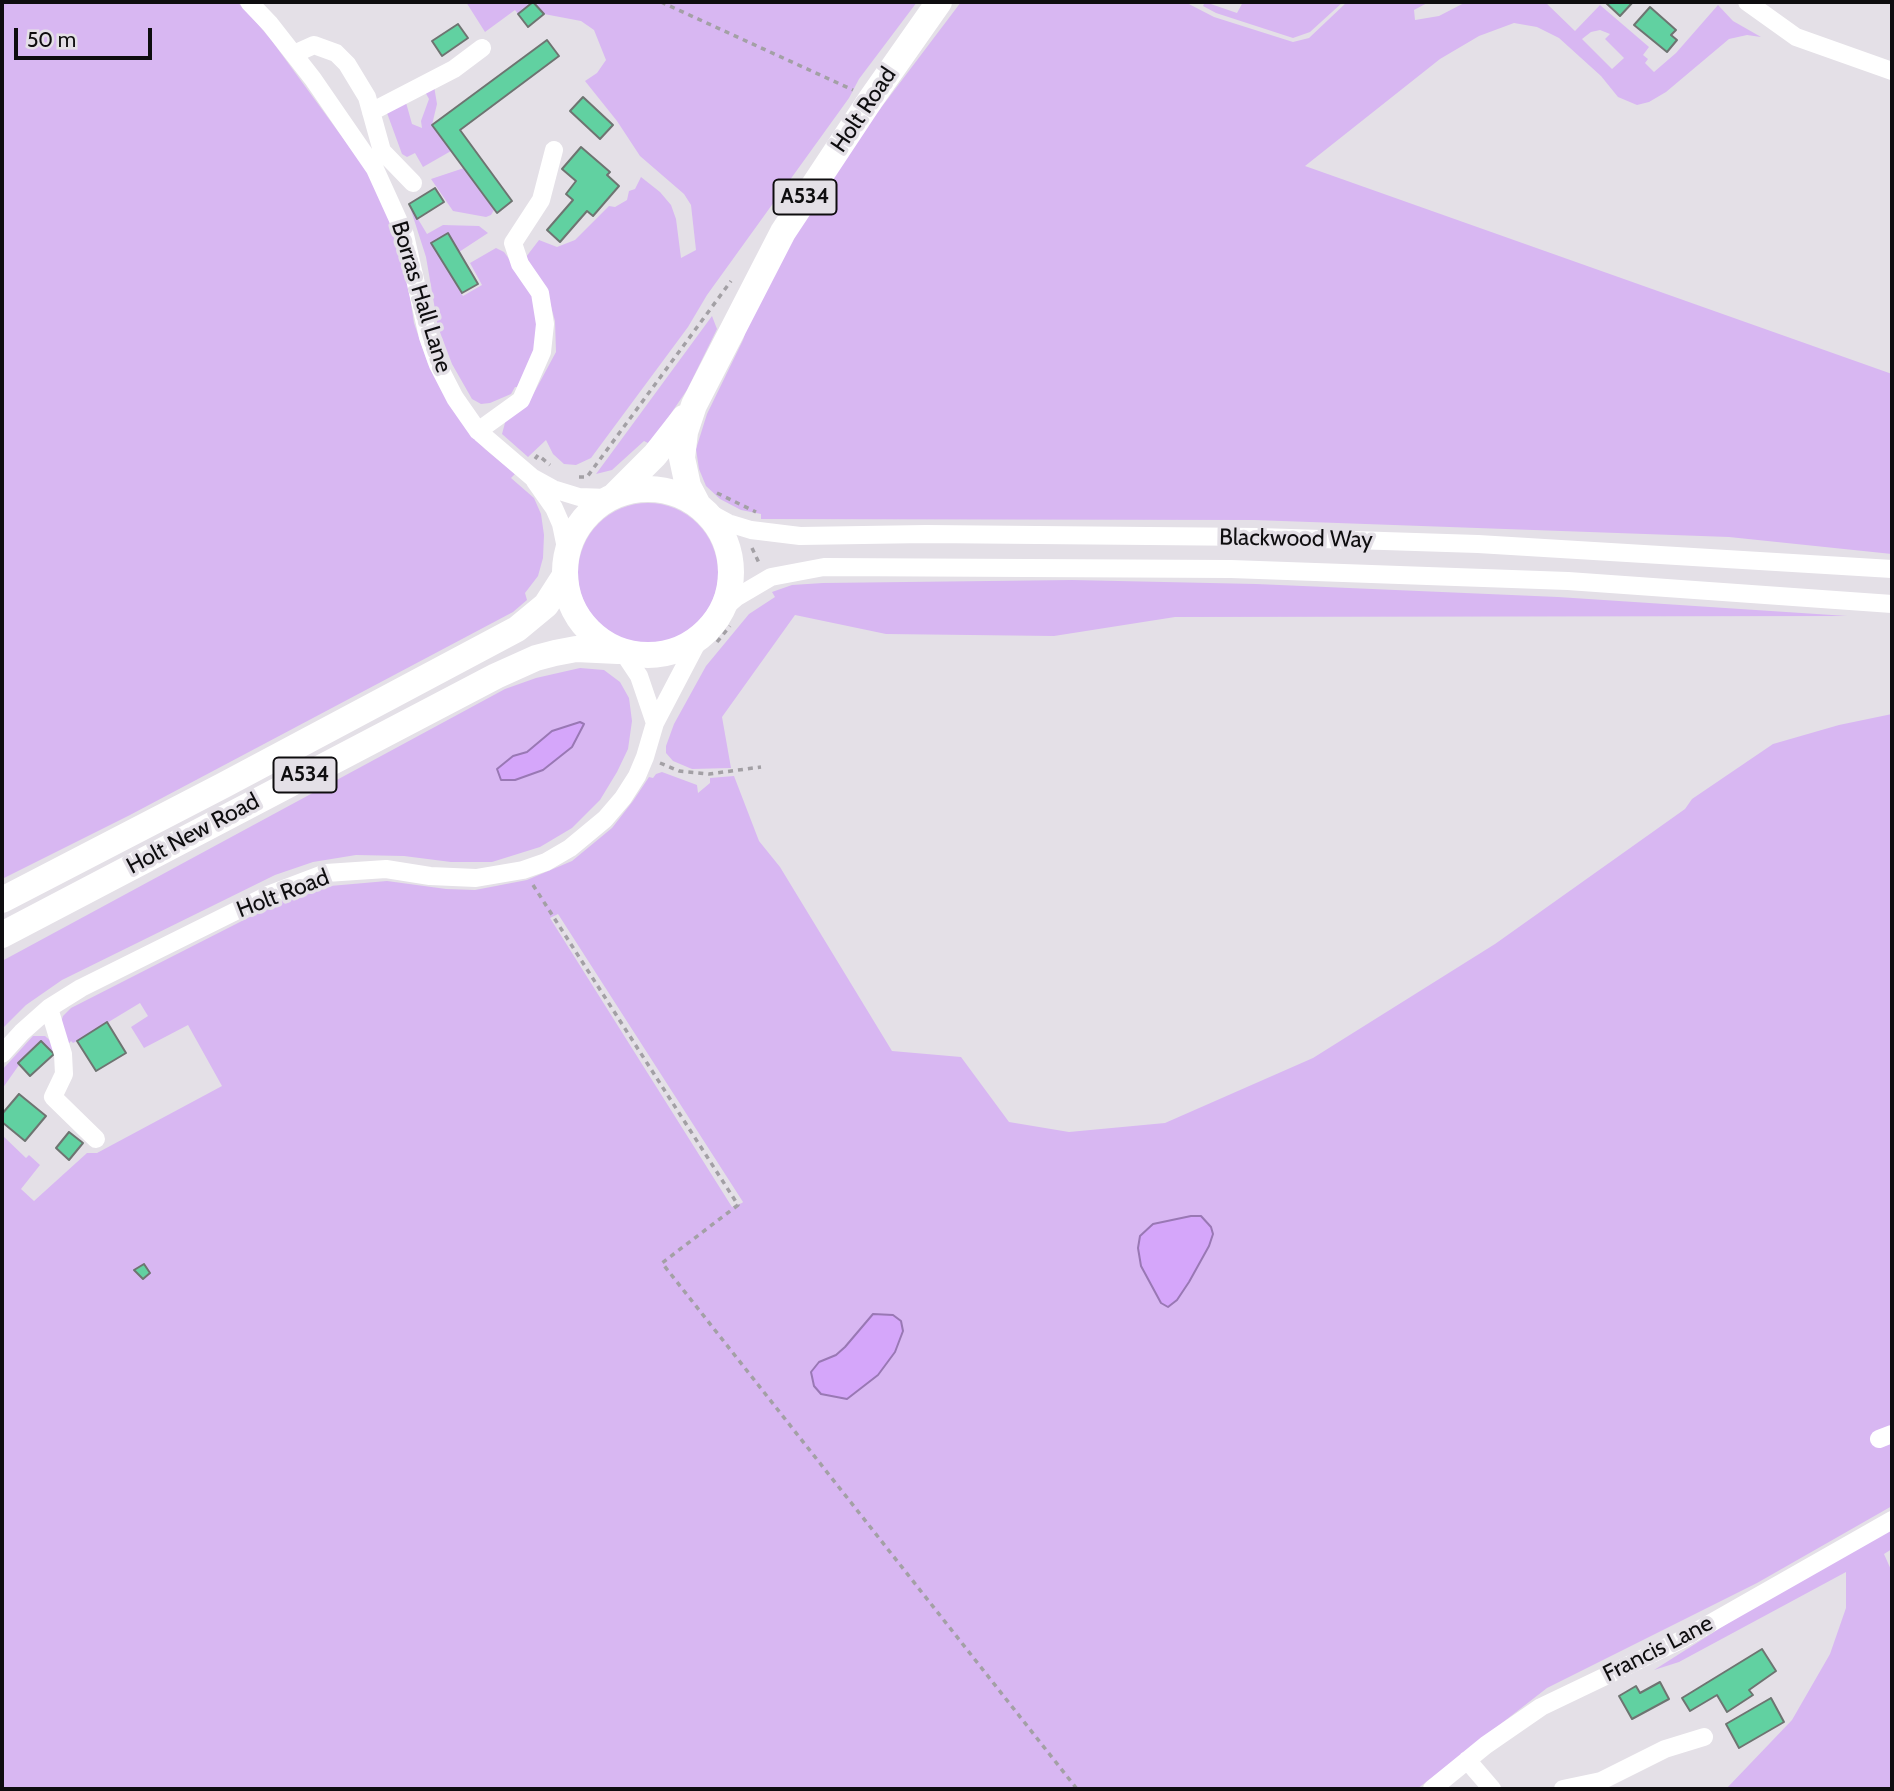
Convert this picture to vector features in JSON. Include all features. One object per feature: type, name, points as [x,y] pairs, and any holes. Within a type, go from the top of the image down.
[{"type":"highway","name":"Holt Road","points":[[705,502],[688,486],[682,458],[685,432],[694,405],[783,232],[939,2]]},
{"type":"highway","name":"Holt Road","points":[[612,497],[655,455],[694,405]]},
{"type":"highway","points":[[635,489],[650,489],[705,502],[726,542],[731,562],[730,614],[712,626],[708,641],[655,656],[621,652],[597,639],[580,622],[569,601],[565,565],[577,528],[592,510],[612,497],[635,489]]},
{"type":"highway","name":"Holt New Road","points":[[2,900],[517,628],[533,618],[546,605],[565,565]]},
{"type":"highway","name":"Holt New Road","points":[[2,935],[496,676],[536,658],[555,653],[576,649],[621,652]]},
{"type":"street","name":"Borras Hall Lane","points":[[249,2],[294,54],[375,169],[405,235],[428,337],[438,365],[455,398],[478,431],[533,478],[568,495],[592,499],[612,497]]},
{"type":"street","points":[[1747,2],[1796,37],[1892,71]]},
{"type":"street","points":[[294,54],[314,45],[336,53],[354,74],[367,97],[382,151],[414,183]]},
{"type":"street","points":[[371,112],[454,69],[482,48]]},
{"type":"street","points":[[478,431],[521,400],[542,352],[545,324],[540,293],[520,264],[513,243],[541,200],[554,150]]},
{"type":"street","name":"Borras Hall Lane","points":[[533,478],[558,516],[565,565]]},
{"type":"street","name":"Blackwood Way","points":[[705,502],[728,523],[754,531],[800,536],[926,534],[1259,537],[1437,542],[1892,569]]},
{"type":"street","name":"Blackwood Way","points":[[730,614],[737,597],[766,580],[794,571],[824,567],[1231,569],[1568,581],[1892,604]]},
{"type":"street","name":"Holt Road","points":[[2,1054],[49,1009],[81,988],[268,895],[326,873],[386,869],[430,876],[477,878],[523,870],[546,862],[570,848],[605,820],[623,798],[645,757],[654,723],[708,641]]},
{"type":"street","points":[[621,652],[639,676],[654,723]]},
{"type":"street","points":[[49,1009],[63,1054],[64,1074],[53,1097],[96,1139]]},
{"type":"street","name":"Francis Lane","points":[[1432,1789],[1467,1760],[1541,1707],[1681,1640],[1892,1520]]},
{"type":"street","points":[[1563,1789],[1601,1781],[1665,1749],[1704,1737]]},
{"type":"street","points":[[1467,1760],[1492,1789]]},
{"type":"path","points":[[661,2],[871,99]]},
{"type":"path","points":[[572,476],[587,477],[735,276]]},
{"type":"path","points":[[538,455],[558,471]]},
{"type":"path","points":[[705,502],[723,497],[756,511],[752,549],[766,580]]},
{"type":"path","points":[[708,641],[730,614]]},
{"type":"path","points":[[645,757],[679,771],[709,774],[761,767]]},
{"type":"path","points":[[523,870],[738,1205],[662,1263],[1077,1789]]},
{"type":"shaded area","points":[[2,2],[237,2],[247,11],[367,171],[401,238],[414,323],[428,364],[464,425],[485,449],[515,474],[511,478],[534,498],[541,514],[544,535],[543,558],[538,576],[525,593],[527,600],[513,612],[130,815],[2,879]]},
{"type":"shaded area","points":[[466,2],[533,2],[518,14],[515,10],[485,32]]},
{"type":"shaded area","points":[[534,2],[917,2],[859,79],[849,98],[707,295],[688,327],[591,458],[576,465],[564,464],[553,454],[546,440],[528,457],[502,434],[506,419],[528,404],[556,352],[555,321],[547,292],[526,257],[539,240],[557,247],[575,240],[609,206],[615,207],[627,200],[629,191],[635,189],[641,177],[671,205],[676,219],[681,258],[696,250],[691,205],[684,194],[640,156],[617,121],[585,81],[597,73],[606,60],[594,30],[581,21],[544,14]]},
{"type":"shaded area","points":[[961,2],[1185,2],[1214,17],[1293,42],[1309,38],[1347,2],[1429,2],[1414,10],[1415,20],[1439,16],[1466,2],[1545,2],[1575,31],[1600,5],[1649,47],[1643,55],[1648,59],[1645,63],[1654,72],[1676,53],[1718,5],[1733,21],[1761,37],[1747,35],[1729,39],[1666,92],[1649,102],[1637,105],[1618,97],[1601,76],[1559,38],[1537,27],[1514,23],[1479,36],[1440,59],[1305,166],[1892,374],[1892,554],[1729,537],[1254,520],[761,519],[761,514],[741,510],[720,499],[706,486],[699,469],[696,449],[707,414],[743,340],[743,326],[798,222]],"holes":[[[1600,30],[1610,34],[1605,39],[1624,58],[1612,69],[1582,39],[1591,32]]]},
{"type":"shaded area","points":[[1205,2],[1237,13],[1243,2],[1343,2],[1310,32],[1293,38],[1216,13],[1203,6]]},
{"type":"shaded area","points":[[434,86],[437,104],[432,125],[451,151],[423,167],[415,153],[407,157],[402,154],[387,113],[405,99],[412,124],[422,128],[421,121],[429,99],[424,90]]},
{"type":"shaded area","points":[[464,168],[494,210],[491,215],[486,217],[453,211],[431,179]]},
{"type":"shaded area","points":[[409,204],[427,234],[443,225],[479,226],[488,233],[459,252],[432,243],[463,296],[482,285],[470,263],[496,248],[504,252],[532,290],[542,338],[520,387],[515,387],[511,394],[481,404],[472,399],[452,364],[438,327],[426,257]]},
{"type":"shaded area","points":[[712,316],[717,329],[687,390],[650,444],[644,441],[612,470],[596,474]]},
{"type":"shaded area","points":[[648,503],[675,508],[698,523],[713,546],[718,573],[713,600],[698,623],[675,638],[648,643],[621,638],[598,623],[583,600],[578,573],[583,546],[598,523],[621,508]]},
{"type":"shaded area","points":[[1072,580],[1256,584],[1558,597],[1847,616],[1175,617],[1054,636],[886,634],[795,615],[722,717],[731,768],[692,769],[673,761],[666,753],[674,724],[706,666],[749,614],[775,597],[772,592],[792,585],[823,583]]},
{"type":"shaded area","points":[[580,668],[604,670],[620,682],[629,698],[632,721],[628,749],[617,772],[600,800],[572,828],[540,847],[492,862],[451,862],[404,856],[356,855],[313,862],[275,875],[62,980],[26,1005],[2,1029],[2,961],[505,689],[536,678]]},
{"type":"shaded area","points":[[1892,714],[1892,1506],[1757,1583],[1547,1688],[1417,1789],[2,1789],[2,1135],[26,1158],[29,1155],[40,1165],[21,1189],[34,1201],[87,1153],[97,1153],[222,1086],[188,1025],[144,1048],[131,1027],[148,1016],[140,1003],[77,1041],[71,1041],[66,1047],[60,1025],[63,1016],[71,1008],[289,897],[330,886],[387,881],[475,890],[527,880],[572,861],[612,828],[649,777],[653,778],[662,772],[697,785],[698,793],[710,783],[710,778],[734,776],[759,841],[780,867],[892,1051],[961,1057],[1009,1122],[1069,1132],[1165,1123],[1313,1058],[1495,944],[1685,809],[1692,799],[1773,744],[1839,725]],"holes":[[[558,914],[743,1202],[732,1207],[550,918]]]},
{"type":"shaded area","points":[[580,722],[584,724],[572,747],[543,770],[515,780],[501,780],[497,769],[513,756],[527,752],[552,731]]},
{"type":"shaded area","points":[[33,1036],[45,1036],[53,1043],[55,1053],[40,1041],[18,1063],[2,1089],[2,1070]]},
{"type":"shaded area","points":[[1201,1216],[1211,1227],[1213,1234],[1189,1282],[1177,1300],[1168,1307],[1161,1303],[1141,1266],[1138,1248],[1140,1236],[1153,1224]]},
{"type":"shaded area","points":[[873,1314],[893,1315],[901,1321],[903,1331],[895,1352],[878,1375],[847,1399],[821,1394],[814,1386],[811,1372],[819,1362],[836,1355],[845,1347]]},
{"type":"shaded area","points":[[1892,1528],[1892,1549],[1884,1554],[1892,1572],[1892,1789],[1726,1789],[1792,1720],[1830,1654],[1846,1608],[1846,1572],[1679,1662],[1654,1670],[1755,1606]]},
{"type":"building","points":[[533,2],[544,14],[528,27],[518,14]]},
{"type":"building","points":[[1605,2],[1633,2],[1620,16]]},
{"type":"building","points":[[1650,7],[1676,30],[1671,35],[1677,40],[1667,52],[1634,25]]},
{"type":"building","points":[[458,24],[468,38],[442,56],[432,41]]},
{"type":"building","points":[[547,40],[559,56],[460,130],[512,201],[497,213],[432,125]]},
{"type":"building","points":[[583,97],[613,125],[600,139],[570,111]]},
{"type":"building","points":[[581,147],[610,172],[607,175],[619,186],[593,216],[587,211],[560,242],[547,230],[573,200],[566,194],[576,181],[562,169]]},
{"type":"building","points":[[435,188],[444,202],[417,219],[409,204]]},
{"type":"building","points":[[448,233],[478,284],[462,293],[431,243]]},
{"type":"building","points":[[107,1022],[126,1053],[96,1071],[77,1041]]},
{"type":"building","points":[[41,1041],[54,1054],[30,1076],[18,1063]]},
{"type":"building","points":[[19,1094],[46,1116],[25,1141],[2,1122],[2,1114]]},
{"type":"building","points":[[69,1132],[83,1143],[69,1160],[56,1148]]},
{"type":"building","points":[[144,1264],[150,1273],[143,1279],[134,1270]]},
{"type":"building","points":[[1762,1649],[1776,1671],[1749,1690],[1753,1695],[1727,1712],[1717,1695],[1690,1711],[1682,1698]]},
{"type":"building","points":[[1660,1682],[1669,1699],[1632,1719],[1619,1696],[1636,1686],[1640,1693]]},
{"type":"building","points":[[1771,1698],[1784,1722],[1739,1748],[1726,1724]]}]
